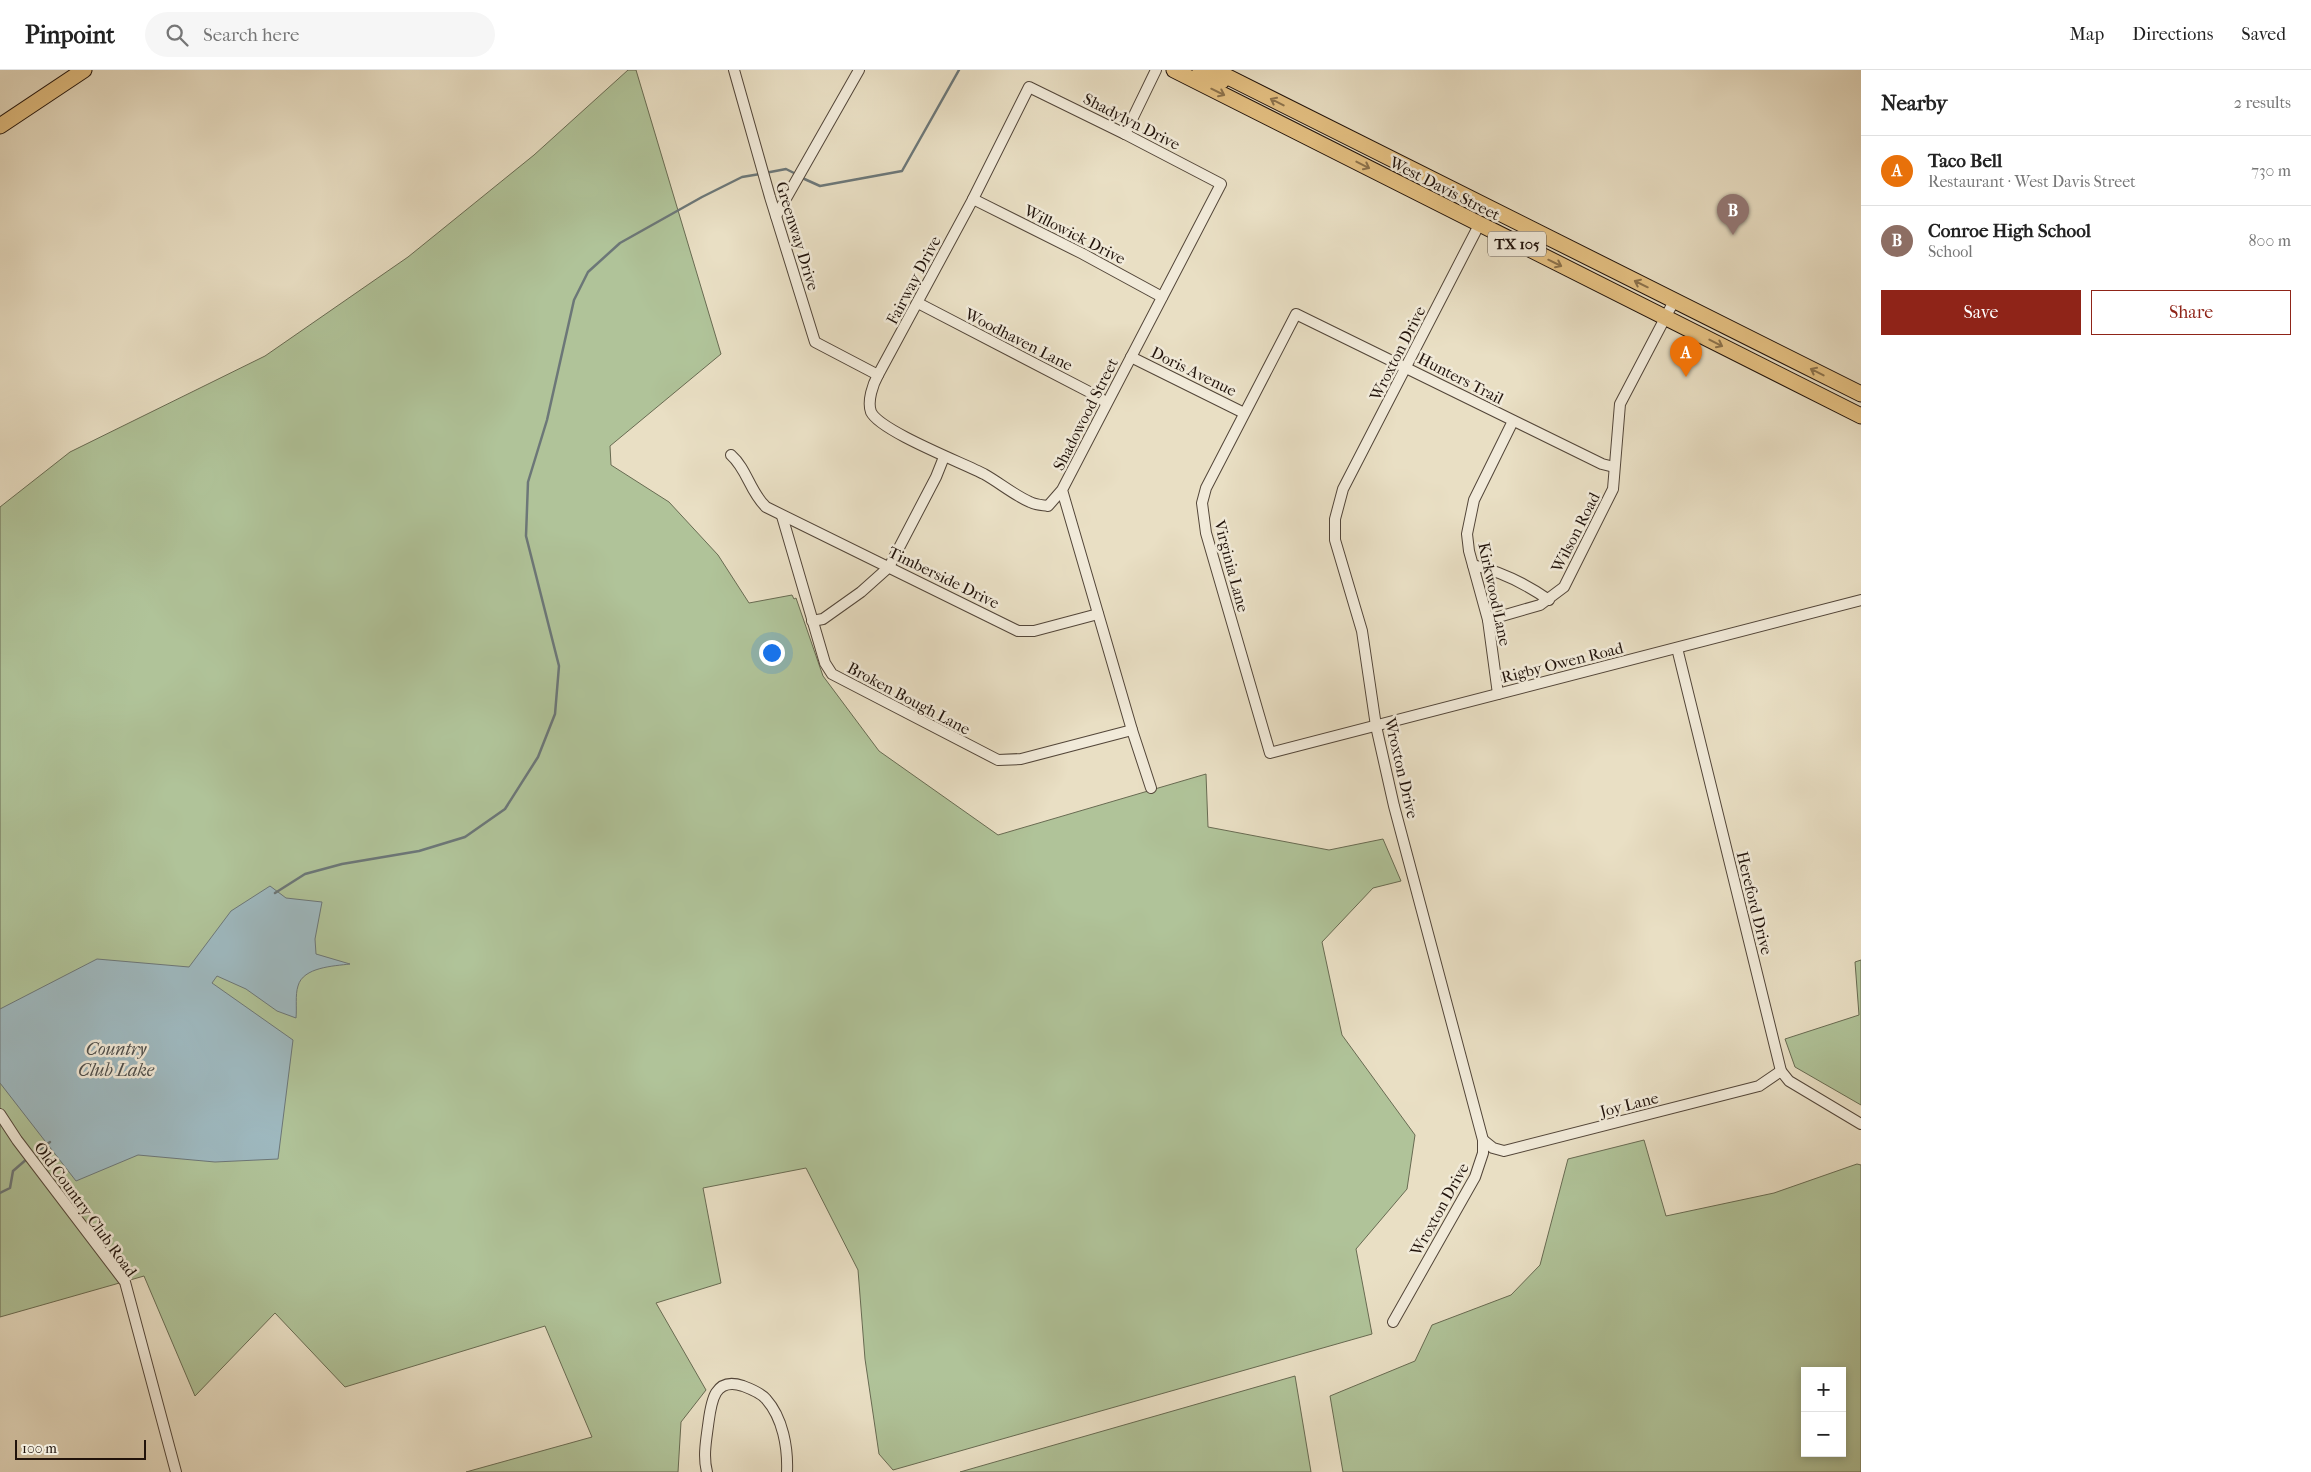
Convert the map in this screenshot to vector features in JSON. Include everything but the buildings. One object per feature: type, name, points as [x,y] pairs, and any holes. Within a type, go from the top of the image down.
[{"type":"main road","points":[[0,126],[84,70]]},
{"type":"main road","name":"West Davis Street","points":[[1174,70],[1861,416]]},
{"type":"main road","points":[[1200,70],[1232,85],[1245,86]]},
{"type":"main road","name":"West Davis Street","points":[[1214,70],[1861,394]]},
{"type":"main road","points":[[1267,116],[1283,117],[1344,147],[1351,146],[1357,142]]},
{"type":"main road","points":[[1424,197],[1432,192],[1442,192],[1526,234],[1542,235]]},
{"type":"main road","points":[[1828,399],[1837,392],[1861,403]]},
{"type":"street","name":"Greenway Drive","points":[[734,70],[770,198],[815,342],[878,375]]},
{"type":"street","points":[[776,216],[859,70]]},
{"type":"street","points":[[1126,134],[1156,70]]},
{"type":"street","name":"Shadylyn Drive","points":[[1029,87],[1126,134],[1221,184]]},
{"type":"street","name":"Fairway Drive","points":[[1029,87],[973,199],[873,385],[872,412],[882,424],[944,457],[984,474],[1028,502],[1048,506],[1062,490]]},
{"type":"street","name":"Shadowood Street","points":[[1151,788],[1132,730],[1062,490],[1221,184]]},
{"type":"street","name":"Willowick Drive","points":[[973,199],[1162,296]]},
{"type":"street","name":"Wroxton Drive","points":[[1393,1322],[1475,1177],[1483,1154],[1483,1140],[1394,806],[1376,726],[1362,631],[1335,540],[1334,519],[1343,488],[1480,225]]},
{"type":"street","name":"Wilson Road","points":[[1488,620],[1540,606],[1564,587],[1607,503],[1612,489],[1620,404],[1674,301]]},
{"type":"street","name":"Woodhaven Lane","points":[[918,303],[1099,397],[1106,403]]},
{"type":"street","name":"Hunters Trail","points":[[1296,314],[1513,421],[1614,468]]},
{"type":"street","name":"Virginia Lane","points":[[1270,753],[1203,519],[1202,503],[1206,488],[1296,314]]},
{"type":"street","name":"Doris Avenue","points":[[1131,357],[1244,413]]},
{"type":"street","name":"Kirkwood Lane","points":[[1498,694],[1488,620],[1473,565],[1467,534],[1474,500],[1513,421]]},
{"type":"street","name":"Timberside Drive","points":[[731,454],[738,461],[757,498],[766,507],[1018,631],[1034,632],[1098,614]]},
{"type":"street","points":[[812,621],[823,619],[861,592],[889,567],[936,477],[944,457]]},
{"type":"street","name":"Broken Bough Lane","points":[[782,516],[825,663],[832,674],[998,760],[1021,759],[1132,730]]},
{"type":"street","points":[[1473,565],[1486,568],[1532,588],[1549,600]]},
{"type":"street","name":"Rigby Owen Road","points":[[1270,753],[1861,600]]},
{"type":"street","name":"Hereford Drive","points":[[1677,648],[1781,1071]]},
{"type":"street","points":[[1781,1071],[1790,1081],[1861,1124]]},
{"type":"street","name":"Joy Lane","points":[[1483,1140],[1493,1148],[1504,1151],[1759,1086],[1781,1071]]},
{"type":"street","name":"Old Country Club Road","points":[[0,1114],[26,1152],[125,1282],[176,1472]]},
{"type":"street","points":[[707,1472],[704,1451],[715,1394],[721,1386],[731,1383],[754,1390],[766,1398],[780,1424],[786,1447],[787,1472]]},
{"type":"green space","points":[[628,70],[636,70],[721,354],[610,446],[611,465],[669,502],[718,555],[749,603],[792,595],[794,599],[796,598],[823,676],[879,751],[998,835],[1206,774],[1208,827],[1329,850],[1383,839],[1401,881],[1373,888],[1322,942],[1342,1035],[1415,1135],[1407,1189],[1356,1249],[1372,1334],[893,1470],[879,1454],[865,1359],[858,1270],[806,1168],[703,1188],[721,1283],[656,1303],[706,1390],[681,1422],[678,1472],[466,1472],[592,1437],[545,1326],[345,1387],[275,1313],[195,1396],[144,1276],[0,1317],[0,507],[70,452],[265,356],[408,257],[534,155]]},
{"type":"green space","points":[[1861,960],[1861,1105],[1795,1067],[1785,1039],[1859,1015],[1855,962]]},
{"type":"green space","points":[[1644,1140],[1666,1216],[1774,1193],[1857,1164],[1861,1165],[1861,1472],[1343,1472],[1330,1396],[1415,1361],[1432,1325],[1511,1295],[1540,1265],[1568,1159]]},
{"type":"green space","points":[[1295,1376],[1311,1472],[960,1472]]},
{"type":"water","name":"Country Club Lake","points":[[270,886],[286,898],[322,902],[315,939],[316,954],[350,964],[312,971],[301,980],[297,993],[296,1018],[277,1011],[246,989],[217,976],[212,983],[293,1040],[278,1159],[215,1162],[138,1155],[76,1181],[0,1083],[0,1009],[97,959],[189,967],[231,911]]},
{"type":"waterway","points":[[800,177],[820,186],[902,171],[959,70]]},
{"type":"waterway","points":[[765,173],[786,169],[796,174]]},
{"type":"waterway","points":[[275,893],[305,874],[342,864],[419,851],[465,837],[505,809],[538,757],[555,714],[559,666],[526,536],[528,482],[547,420],[574,300],[588,272],[620,243],[742,177],[760,174]]},
{"type":"waterway","points":[[32,1155],[50,1142]]},
{"type":"waterway","points":[[0,1193],[10,1188],[13,1171],[28,1158]]},
{"type":"place","name":"Conroe High School","points":[[1733,235]]},
{"type":"place","name":"Taco Bell","points":[[1686,377]]}]
